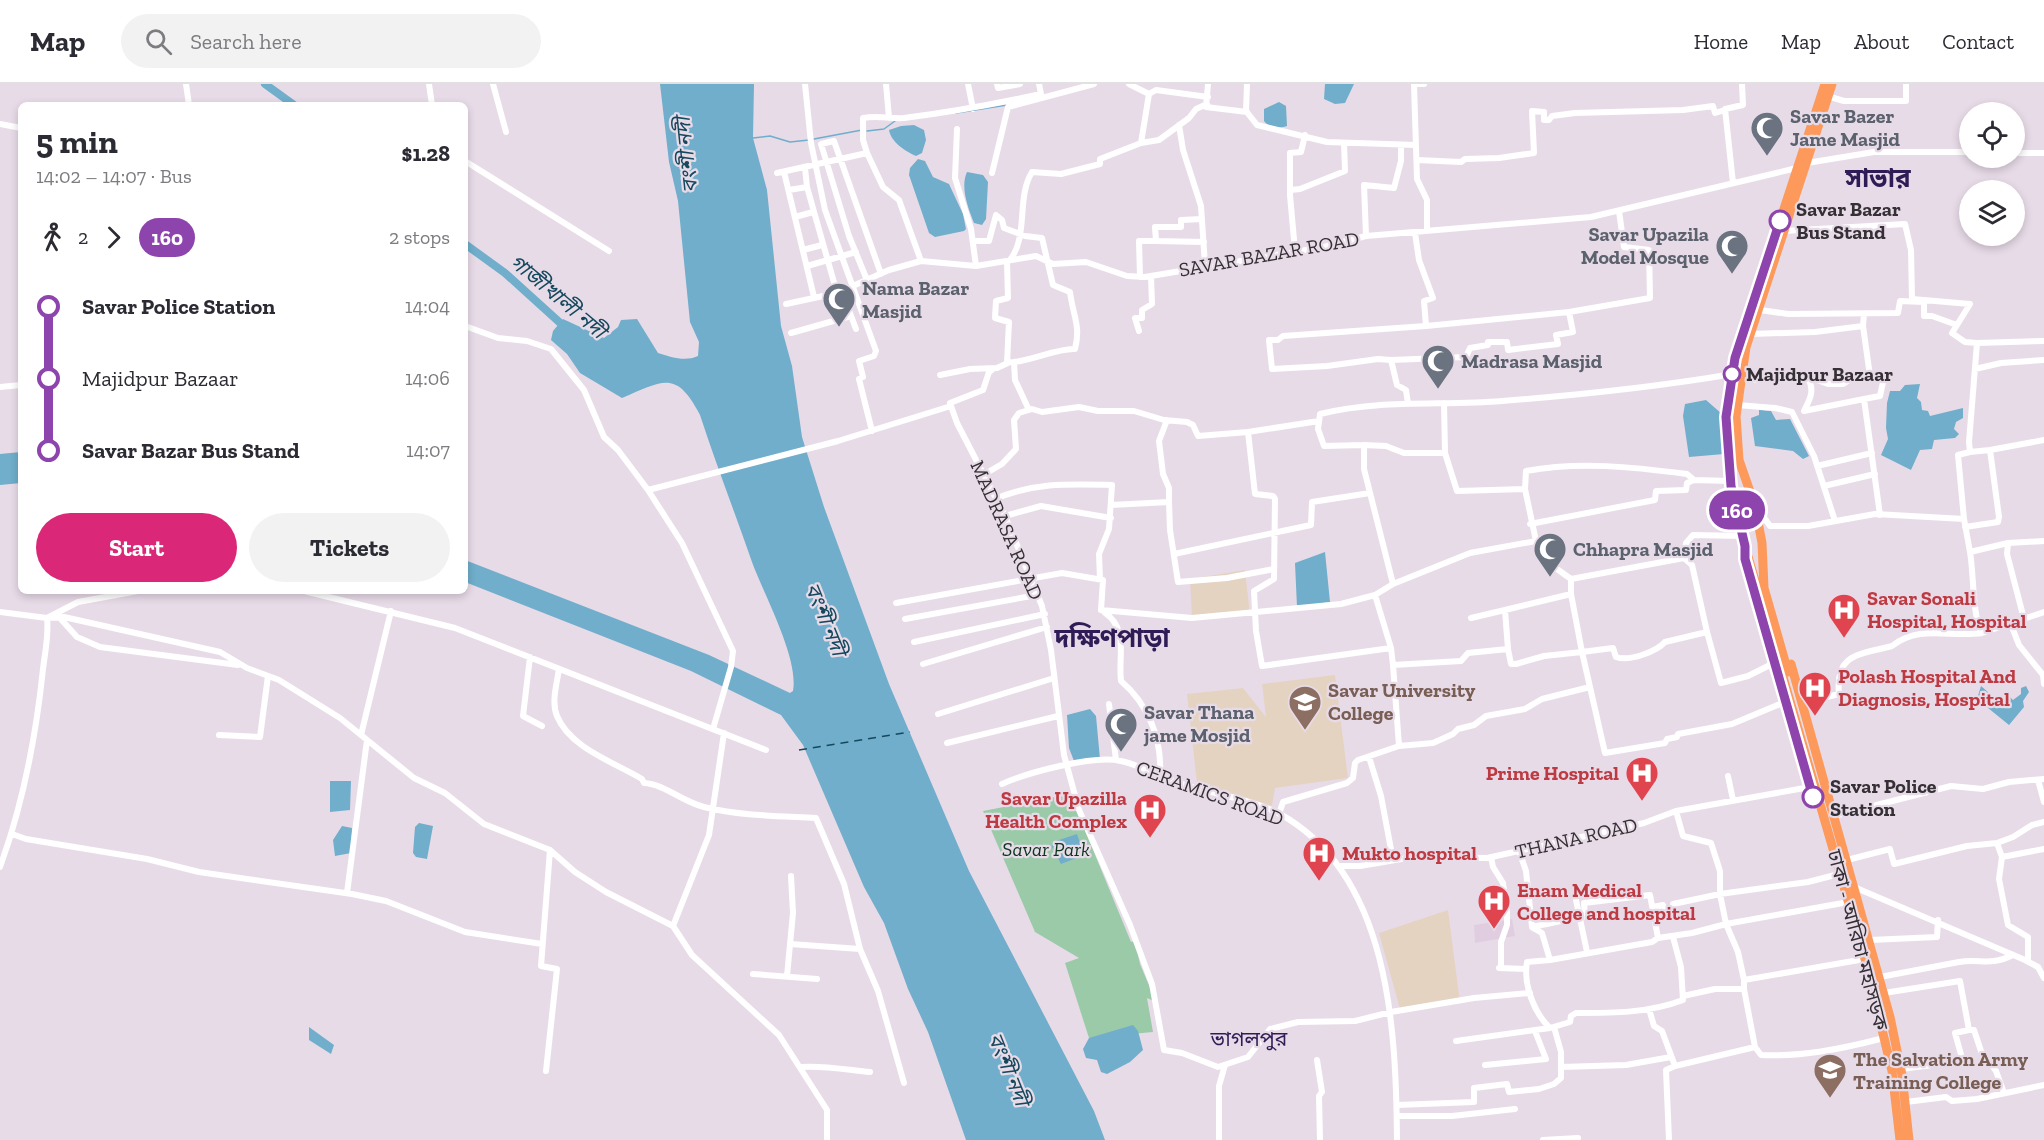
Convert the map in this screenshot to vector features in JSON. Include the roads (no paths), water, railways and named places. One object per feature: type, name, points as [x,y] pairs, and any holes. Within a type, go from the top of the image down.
[{"type":"highway","name":"ঢাকা - আরিচা মহাসড়ক","points":[[1825,84],[1735,358],[1736,437],[1739,460],[1756,510],[1762,543],[1764,588],[1869,951],[1890,1041],[1907,1140]]},
{"type":"highway","name":"ঢাকা - আরিচা মহাসড়ক","points":[[1832,84],[1783,231],[1760,310],[1736,377],[1726,417],[1731,481],[1744,542],[1865,959],[1892,1071],[1899,1140]]},
{"type":"highway","points":[[1737,510],[1748,523],[1754,522],[1756,510]]},
{"type":"highway","points":[[1762,543],[1752,536],[1747,537],[1744,542],[1745,559],[1880,1039],[1889,1084],[1895,1140]]},
{"type":"highway","points":[[1763,563],[1884,993],[1901,1069],[1906,1102],[1907,1140]]},
{"type":"street","points":[[186,84],[189,102]]},
{"type":"street","points":[[429,84],[432,102]]},
{"type":"street","points":[[493,84],[506,132]]},
{"type":"street","points":[[805,84],[811,143],[825,210],[876,351],[874,356],[859,362],[872,431]]},
{"type":"street","points":[[886,84],[889,118]]},
{"type":"street","points":[[968,84],[973,109]]},
{"type":"street","points":[[997,84],[998,88],[1020,84]]},
{"type":"street","points":[[921,261],[899,200],[883,187],[867,153],[863,140],[863,118],[878,115],[889,118],[973,109],[1041,94],[1040,84]]},
{"type":"street","points":[[992,173],[1008,107],[1094,84]]},
{"type":"street","points":[[1129,84],[1149,94]]},
{"type":"street","points":[[1208,84],[1206,107],[1247,112]]},
{"type":"street","points":[[1247,84],[1247,112],[1257,125],[1327,142],[1416,145]]},
{"type":"street","points":[[1424,84],[1414,84],[1418,179],[1427,200],[1427,231]]},
{"type":"street","points":[[1417,160],[1461,162],[1465,159],[1534,153],[1532,111],[1544,112],[1544,120],[1557,115],[1614,110],[1683,110],[1713,106],[1715,113],[1743,105],[1742,84]]},
{"type":"street","points":[[1827,96],[1844,101],[1906,101],[1906,84]]},
{"type":"street","points":[[1149,94],[1156,90],[1208,100]]},
{"type":"street","points":[[1141,143],[1149,94]]},
{"type":"street","points":[[1029,410],[1015,380],[1011,363],[1009,322],[995,318],[996,301],[1008,298],[1008,261],[1016,251],[1023,197],[1032,172],[1061,174],[1100,164],[1100,159],[1141,143],[1159,140],[1208,100]]},
{"type":"street","points":[[1725,110],[1733,183]]},
{"type":"street","points":[[0,124],[18,127]]},
{"type":"street","points":[[1179,124],[1183,150],[1201,206],[1205,265]]},
{"type":"street","points":[[957,129],[955,178],[973,241],[976,266]]},
{"type":"street","points":[[1295,251],[1290,153],[1301,152],[1305,135]]},
{"type":"street","points":[[867,280],[821,144],[834,141],[880,274]]},
{"type":"street","points":[[1291,190],[1345,171],[1344,143]]},
{"type":"street","points":[[1366,236],[1364,185],[1394,188],[1401,161],[1401,145]]},
{"type":"street","points":[[1807,163],[1874,152],[1959,152]]},
{"type":"street","points":[[814,297],[789,190],[781,173],[867,153]]},
{"type":"street","points":[[2025,153],[2044,153]]},
{"type":"street","points":[[468,163],[609,251]]},
{"type":"street","points":[[805,168],[813,212],[837,293],[856,329]]},
{"type":"street","name":"SAVAR BAZAR ROAD","points":[[786,304],[837,293],[880,274],[921,261],[976,266],[1036,256],[1053,264],[1092,263],[1118,274],[1151,276],[1366,236],[1591,217],[1797,168]]},
{"type":"street","points":[[789,190],[807,187]]},
{"type":"street","points":[[1569,312],[1573,333],[1556,335],[1557,344],[1508,350],[1507,342],[1488,342],[1488,345],[1470,348],[1466,357],[1378,359],[1327,366],[1272,369],[1269,340],[1278,340],[1283,336],[1426,326],[1569,312],[1650,298],[1649,250],[1624,247],[1619,211]]},
{"type":"street","points":[[795,217],[813,212]]},
{"type":"street","points":[[940,375],[970,369],[995,368],[1046,357],[1062,348],[1075,349],[1079,339],[1070,292],[1053,285],[1042,238],[1004,228],[1002,220],[996,215],[989,241],[973,241]]},
{"type":"street","points":[[1156,241],[1155,227],[1181,227],[1181,220],[1202,219]]},
{"type":"street","points":[[1783,231],[1905,224],[1911,250],[1912,299],[1970,304],[1952,333],[1965,342],[1977,344],[2044,341]]},
{"type":"street","points":[[1415,233],[1419,260],[1433,298],[1424,301],[1426,326]]},
{"type":"street","points":[[1140,277],[1139,241],[1204,242]]},
{"type":"street","points":[[803,250],[822,245]]},
{"type":"street","points":[[807,266],[856,252]]},
{"type":"street","points":[[1139,331],[1135,318],[1142,318],[1142,310],[1152,304],[1151,276]]},
{"type":"street","points":[[1760,310],[1788,315],[1898,313],[1900,301],[1924,302],[1924,316],[1932,316],[1957,325]]},
{"type":"street","points":[[1864,314],[1863,326],[1870,376]]},
{"type":"street","points":[[791,333],[851,316]]},
{"type":"street","points":[[1750,334],[1815,332],[1863,326]]},
{"type":"street","points":[[468,327],[498,338],[527,341],[551,349],[584,390],[604,437],[618,450],[648,490],[682,543],[733,651],[731,667],[713,729]]},
{"type":"street","points":[[1970,452],[1968,433],[1977,344]]},
{"type":"street","points":[[1391,360],[1397,385],[1406,390],[1408,404]]},
{"type":"street","points":[[1975,369],[2001,363],[2044,360]]},
{"type":"street","points":[[648,490],[657,490],[747,463],[838,441],[951,404],[983,390],[989,372],[995,368]]},
{"type":"street","points":[[1445,453],[1404,453],[1386,446],[1324,446],[1318,421],[1320,414],[1328,412],[1408,404],[1502,401],[1622,391],[1736,377],[1808,378],[1828,384],[1843,384],[1854,377],[1885,373],[1880,396],[1804,411],[1812,397],[1812,386],[1808,378]]},
{"type":"street","points":[[0,387],[18,385]]},
{"type":"street","points":[[1864,399],[1880,515]]},
{"type":"street","points":[[1444,403],[1445,453],[1456,491],[1525,489]]},
{"type":"street","name":"MADRASA ROAD","points":[[951,404],[957,423],[1005,516],[1044,614],[1064,755],[1069,764],[1079,810],[1130,926],[1152,984],[1164,1050],[1182,1053],[1212,1066],[1225,1065]]},
{"type":"street","points":[[1737,405],[1775,408],[1792,412],[1817,466],[1835,521]]},
{"type":"street","points":[[983,475],[1002,464],[1016,449],[1014,420],[1018,413],[1029,410],[1040,409],[1042,412],[1079,407],[1098,411],[1125,410],[1193,425],[1198,436],[1248,432],[1318,421]]},
{"type":"street","points":[[1167,420],[1159,441],[1163,474],[1169,488],[1170,531],[1178,582],[1274,569]]},
{"type":"street","points":[[1248,432],[1255,494],[1274,497],[1272,581],[1254,591],[1262,666],[1390,648]]},
{"type":"street","points":[[1982,633],[1976,623],[1974,575],[1965,527],[1958,455],[2044,440]]},
{"type":"street","points":[[1364,445],[1364,469],[1393,584]]},
{"type":"street","points":[[1965,527],[1998,522],[1990,450]]},
{"type":"street","points":[[1817,466],[1872,453]]},
{"type":"street","points":[[1684,558],[1571,579],[1550,564],[1536,541],[1530,524],[1525,489],[1526,471],[1574,464],[1688,474],[1694,480]]},
{"type":"street","points":[[1824,486],[1875,474]]},
{"type":"street","points":[[1530,524],[1609,507],[1641,505],[1655,500],[1656,491],[1686,490],[1687,483],[1694,480],[1731,481]]},
{"type":"street","points":[[996,499],[1021,489],[1057,483],[1112,485],[1111,518],[1099,554],[1100,579],[1104,584],[1101,610]]},
{"type":"street","points":[[1174,554],[1313,524],[1312,502],[1370,493]]},
{"type":"street","points":[[1111,505],[1169,502]]},
{"type":"street","points":[[1005,516],[1041,506],[1111,518]]},
{"type":"street","points":[[1756,510],[1770,526],[1808,526],[1859,515],[1964,519]]},
{"type":"street","points":[[1684,558],[1686,543],[1693,535],[1744,542]]},
{"type":"street","points":[[1101,610],[1192,618],[1255,614],[1341,604],[1375,595],[1393,584],[1470,553],[1536,541]]},
{"type":"street","points":[[1970,552],[2008,543],[2044,541]]},
{"type":"street","points":[[2008,543],[2007,554],[2024,619]]},
{"type":"street","points":[[1684,558],[1692,565],[1721,683],[1748,676],[1774,663]]},
{"type":"street","points":[[896,603],[1062,573],[1100,579]]},
{"type":"street","points":[[1571,579],[1571,594],[1582,652],[1605,753],[1665,742],[1667,739],[1677,737],[1678,734],[1732,724],[1785,702]]},
{"type":"street","points":[[47,618],[78,602],[122,594]]},
{"type":"street","points":[[317,594],[455,628],[766,750]]},
{"type":"street","points":[[1471,618],[1571,594]]},
{"type":"street","points":[[905,619],[1037,595]]},
{"type":"street","points":[[1375,595],[1393,665],[1399,746]]},
{"type":"street","points":[[1101,610],[1117,622],[1121,638],[1121,681],[1143,704],[1158,738],[1160,775]]},
{"type":"street","points":[[1505,610],[1511,664],[1544,656],[1613,648],[1616,657],[1621,659],[1647,654],[1662,647],[1665,642],[1707,632]]},
{"type":"street","points":[[361,735],[391,611]]},
{"type":"street","points":[[0,612],[47,618],[59,617],[142,632],[220,652],[268,676],[340,718],[414,778],[445,793],[484,824],[550,850],[575,872],[598,887],[673,926],[692,955],[779,1035],[827,1110],[827,1140]]},
{"type":"street","points":[[1802,703],[1839,694],[1837,675],[1848,659],[1892,646],[1928,631],[1956,636],[1982,633],[2044,612]]},
{"type":"street","points":[[914,642],[1044,614]]},
{"type":"street","points":[[59,617],[77,637],[100,647],[201,658],[244,666]]},
{"type":"street","points":[[0,867],[12,834],[41,685],[47,618]]},
{"type":"street","points":[[2010,622],[2019,645],[2043,675],[2044,684]]},
{"type":"street","points":[[923,664],[1047,627]]},
{"type":"street","points":[[1393,665],[1461,661],[1468,653],[1508,649]]},
{"type":"street","points":[[530,657],[523,716],[542,726]]},
{"type":"street","points":[[560,669],[555,700],[557,715],[573,739],[642,779],[644,783],[656,784],[680,799],[714,808],[741,813],[816,818],[844,884],[860,949],[878,991],[904,1083]]},
{"type":"street","points":[[219,735],[260,737],[268,676]]},
{"type":"street","points":[[938,714],[1054,678]]},
{"type":"street","points":[[1279,814],[1283,802],[1347,783],[1353,778],[1355,763],[1369,757],[1399,746],[1433,743],[1453,734],[1458,729],[1474,725],[1486,716],[1525,708],[1542,699],[1590,687]]},
{"type":"street","points":[[1109,704],[1116,760]]},
{"type":"street","points":[[947,743],[1058,716]]},
{"type":"street","points":[[673,926],[709,835],[724,733]]},
{"type":"street","points":[[347,893],[367,740]]},
{"type":"street","points":[[1369,757],[1381,796],[1393,860]]},
{"type":"street","name":"CERAMICS ROAD","points":[[1002,784],[1069,764],[1116,760],[1279,814],[1305,831],[1339,866],[1373,935],[1391,1012],[1397,1140]]},
{"type":"street","points":[[1728,776],[1733,800]]},
{"type":"street","points":[[1834,816],[1951,786],[1983,789],[2009,782],[2041,779],[2044,802]]},
{"type":"street","name":"THANA ROAD","points":[[1339,866],[1446,855],[1491,857],[1644,823],[1676,810],[1810,787]]},
{"type":"street","points":[[1676,810],[1683,836],[1711,843],[1720,871],[1720,894],[1726,924],[1736,945],[1744,980],[1755,1047],[1761,1055],[1827,1052],[1880,1039]]},
{"type":"street","points":[[1847,860],[1890,849],[1894,864],[1967,846],[1997,843],[2013,837],[2031,825],[2044,822]]},
{"type":"street","points":[[12,834],[26,839],[147,859],[199,872],[347,893],[386,901],[465,933],[542,944]]},
{"type":"street","points":[[1997,843],[2002,857],[1999,879],[2007,926],[2028,937],[2028,961]]},
{"type":"street","points":[[2002,857],[2044,849]]},
{"type":"street","points":[[546,1071],[557,969],[541,966],[550,850]]},
{"type":"street","points":[[1519,851],[1526,871],[1532,927]]},
{"type":"street","points":[[1491,857],[1493,867],[1503,883],[1507,913],[1507,925],[1501,942],[1500,968],[1526,969]]},
{"type":"street","points":[[1653,907],[1664,905],[1665,912],[1674,910],[1673,904],[1720,894],[1808,882],[1835,875]]},
{"type":"street","points":[[787,976],[793,894],[791,876]]},
{"type":"street","points":[[1854,887],[1938,920],[2028,961],[2038,967],[2044,978]]},
{"type":"street","points":[[1532,927],[1585,916],[1584,903],[1650,895],[1658,938]]},
{"type":"street","points":[[1576,900],[1587,952]]},
{"type":"street","points":[[1396,1105],[1474,1102],[1474,1088],[1507,1084],[1509,1092],[1517,1093],[1554,1084],[1561,1078],[1561,1067],[1552,1028],[1544,1023],[1527,985],[1527,962],[1652,942],[1658,938],[1673,937],[1726,924],[1843,903]]},
{"type":"street","points":[[1870,940],[1937,937],[1938,920]]},
{"type":"street","points":[[1532,927],[1542,933],[1550,960]]},
{"type":"street","points":[[1456,1041],[1552,1028],[1570,1022],[1571,1016],[1576,1012],[1624,1013],[1683,1000],[1681,967],[1673,937]]},
{"type":"street","points":[[790,944],[860,949]]},
{"type":"street","points":[[1880,977],[1961,962],[1979,964],[2000,961],[2013,955]]},
{"type":"street","points":[[1744,980],[1859,960]]},
{"type":"street","points":[[753,974],[817,979]]},
{"type":"street","points":[[1884,993],[1960,981],[1969,1030]]},
{"type":"street","points":[[1683,996],[1715,989],[1744,989]]},
{"type":"street","points":[[1219,1140],[1219,1086],[1225,1065],[1248,1058],[1270,1029],[1298,1022],[1355,1021],[1391,1012],[1474,998],[1530,993]]},
{"type":"street","points":[[1649,1008],[1654,1026],[1662,1031],[1675,1066]]},
{"type":"street","points":[[1901,1069],[1948,1063],[1962,1058],[1955,1033],[1974,1030],[1981,1051],[1992,1062],[2004,1093]]},
{"type":"street","points":[[1485,1065],[1546,1059],[1535,1031]]},
{"type":"street","points":[[1669,1140],[1666,1070],[1755,1047]]},
{"type":"street","points":[[1561,1067],[1626,1065],[1671,1057]]},
{"type":"street","points":[[1317,1060],[1322,1092],[1319,1096],[1320,1140]]},
{"type":"street","points":[[801,1067],[814,1065],[827,1070],[870,1072]]},
{"type":"street","points":[[1906,1102],[1946,1097],[1952,1101],[1977,1100],[2044,1085]]},
{"type":"street","points":[[1397,1116],[1463,1115],[1515,1109]]},
{"type":"street","points":[[1543,1140],[1578,1138]]},
{"type":"water","name":"বংশী নদী","points":[[660,84],[754,84],[753,138],[767,190],[781,326],[792,366],[802,437],[824,507],[889,684],[969,871],[1094,1111],[1105,1140],[966,1140],[928,1032],[908,989],[884,923],[864,887],[803,745],[781,715],[691,671],[468,583],[468,561],[709,655],[790,693],[793,691],[791,662],[786,644],[752,562],[700,415],[691,400],[676,385],[667,383],[648,387],[622,398],[580,373],[567,354],[551,340],[553,331],[563,319],[604,338],[618,327],[621,320],[637,319],[658,353],[683,359],[698,356],[699,342],[690,322],[678,201],[669,162]]},
{"type":"water","points":[[1325,84],[1354,84],[1345,103],[1335,104],[1324,99]]},
{"type":"water","points":[[1279,102],[1286,106],[1287,126],[1284,127],[1271,126],[1264,121],[1264,109]]},
{"type":"water","points":[[914,125],[924,130],[926,140],[922,153],[916,156],[899,146],[889,130]]},
{"type":"water","points":[[918,159],[925,161],[933,177],[949,184],[963,214],[966,229],[964,231],[935,237],[929,233],[909,175],[910,168]]},
{"type":"water","points":[[967,172],[983,175],[988,182],[986,219],[982,225],[974,223],[967,204],[964,184]]},
{"type":"water","points":[[1920,384],[1917,398],[1921,402],[1922,410],[1928,411],[1930,416],[1963,408],[1963,418],[1956,422],[1954,429],[1959,434],[1955,438],[1934,440],[1932,449],[1920,450],[1911,470],[1881,455],[1888,439],[1887,403],[1890,391],[1900,391],[1905,385]]},
{"type":"water","points":[[1706,400],[1722,414],[1724,454],[1689,457],[1683,416],[1685,404]]},
{"type":"water","points":[[1759,410],[1771,411],[1776,420],[1790,419],[1809,456],[1803,459],[1793,451],[1755,446],[1751,418],[1759,415]]},
{"type":"water","points":[[18,452],[18,483],[0,485],[0,454]]},
{"type":"water","points":[[1325,552],[1330,602],[1297,607],[1295,563]]},
{"type":"water","points":[[1981,686],[1997,700],[2008,695],[2013,700],[2021,694],[2021,688],[2026,686],[2029,692],[2023,701],[2024,707],[2009,725],[1977,699]]},
{"type":"water","points":[[1090,709],[1096,716],[1100,759],[1074,761],[1069,748],[1067,715]]},
{"type":"water","points":[[330,781],[351,781],[350,810],[330,812]]},
{"type":"water","points":[[419,823],[433,826],[427,859],[416,857],[413,853],[415,827]]},
{"type":"water","points":[[342,826],[352,828],[351,853],[335,856],[333,840]]},
{"type":"water","points":[[1077,834],[1084,855],[1061,864],[1052,847],[1053,842]]},
{"type":"water","points":[[1133,1025],[1138,1031],[1143,1050],[1130,1062],[1107,1074],[1101,1072],[1097,1060],[1086,1058],[1083,1049],[1089,1038]]},
{"type":"water","points":[[309,1027],[334,1045],[331,1054],[309,1040]]},
{"type":"waterway","name":"গাজীখালী নদী","points":[[265,84],[290,102]]},
{"type":"waterway","points":[[956,113],[1007,105]]},
{"type":"waterway","points":[[867,131],[884,129],[895,121]]},
{"type":"waterway","points":[[814,139],[862,130]]},
{"type":"waterway","points":[[753,138],[770,136],[790,142],[809,140]]},
{"type":"waterway","name":"গাজীখালী নদী","points":[[468,246],[505,273],[568,330]]},
{"type":"place","name":"Savar Bazer Jame Masjid","points":[[1767,157]]},
{"type":"place","name":"Savar Bazar Bus Stand","points":[[1780,221]]},
{"type":"place","name":"Savar Upazila Model Mosque","points":[[1732,275]]},
{"type":"place","name":"Nama Bazar Masjid","points":[[839,328]]},
{"type":"place","name":"Majidpur Bazaar","points":[[1732,374]]},
{"type":"place","name":"Madrasa Masjid","points":[[1438,390]]},
{"type":"place","name":"Chhapra Masjid","points":[[1550,578]]},
{"type":"place","name":"Savar Sonali Hospital, Hospital","points":[[1844,639]]},
{"type":"place","name":"Polash Hospital And Diagnosis, Hospital","points":[[1815,717]]},
{"type":"place","name":"Savar University College","points":[[1305,731]]},
{"type":"place","name":"Savar Thana jame Mosjid","points":[[1121,753]]},
{"type":"place","name":"Savar Police Station","points":[[1813,797]]},
{"type":"place","name":"Prime Hospital","points":[[1642,802]]},
{"type":"place","name":"Savar Upazilla Health Complex","points":[[1150,839]]},
{"type":"place","name":"Mukto hospital","points":[[1319,882]]},
{"type":"place","name":"Enam Medical College and hospital","points":[[1494,930]]},
{"type":"place","name":"The Salvation Army Training College","points":[[1830,1099]]},
{"type":"district","name":"সাভার","points":[[1878,178]]},
{"type":"district","name":"দক্ষিণপাড়া","points":[[1112,638]]},
{"type":"district","name":"ভাগলপুর","points":[[1249,1038]]},
{"type":"park label","name":"Savar Park","points":[[1046,849]]}]
